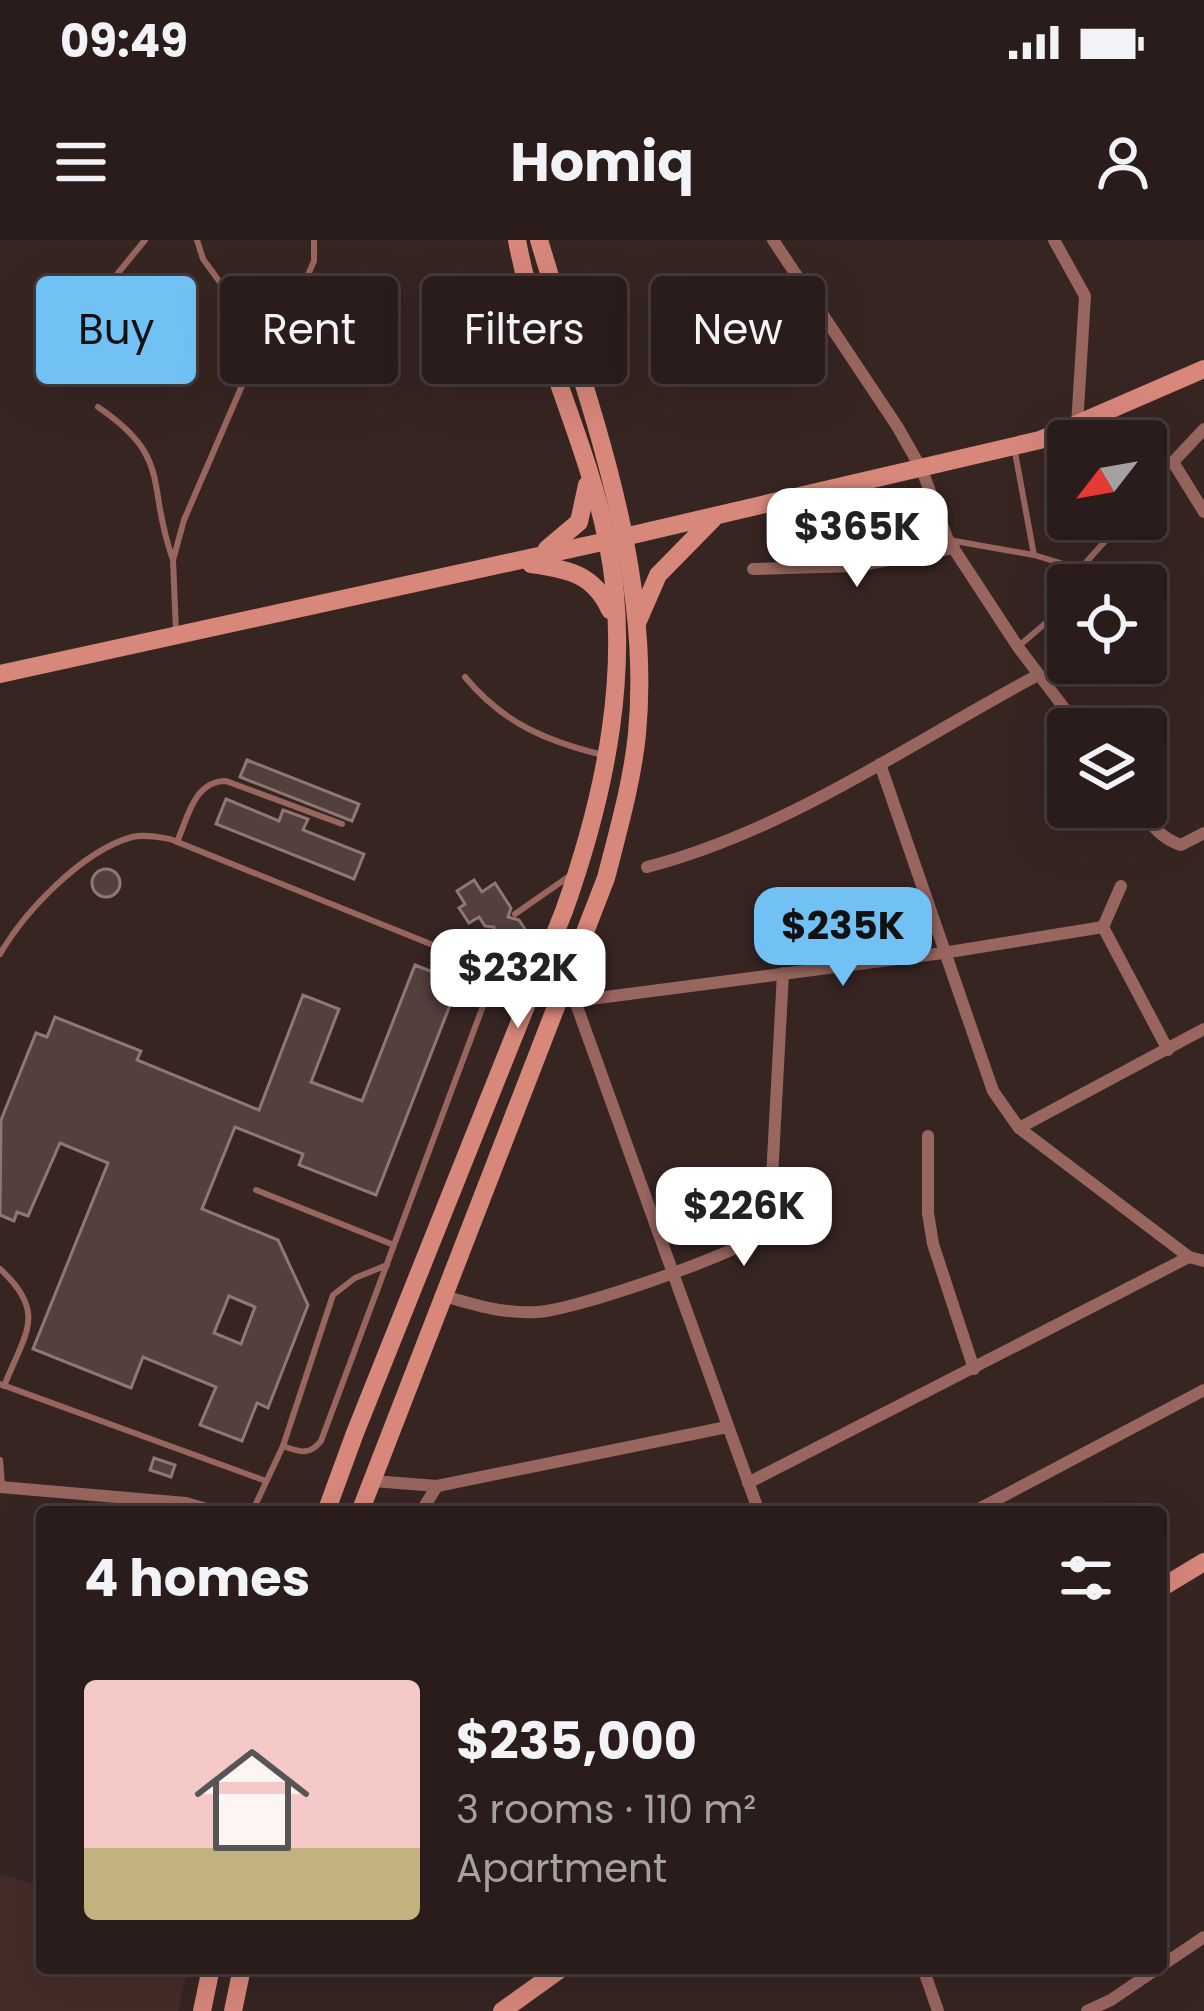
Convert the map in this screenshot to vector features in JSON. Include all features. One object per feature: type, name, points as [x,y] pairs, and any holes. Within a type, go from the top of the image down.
[{"type":"street","points":[[328,1506],[579,869],[615,723],[616,539],[588,476],[517,240]]},
{"type":"street","points":[[363,1506],[568,998],[630,784],[637,733],[637,624],[539,240]]},
{"type":"street","points":[[773,240],[922,470],[951,544],[1064,708]]},
{"type":"street","points":[[1054,240],[1085,296],[1077,420]]},
{"type":"street","points":[[1088,420],[1204,369]]},
{"type":"street","points":[[1204,430],[1173,462],[1204,512]]},
{"type":"street","points":[[0,674],[922,470],[1047,435]]},
{"type":"street","points":[[524,560],[567,536],[579,522],[588,476]]},
{"type":"street","points":[[637,624],[658,575],[716,515]]},
{"type":"street","points":[[753,569],[856,566],[951,544]]},
{"type":"street","points":[[524,560],[586,577],[603,594],[614,620]]},
{"type":"street","points":[[647,867],[770,824],[1038,675]]},
{"type":"street","points":[[880,764],[993,1091],[1018,1128],[1189,1257],[1204,1261]]},
{"type":"street","points":[[1152,828],[1181,845],[1204,833]]},
{"type":"street","points":[[1103,927],[1121,886]]},
{"type":"street","points":[[568,998],[943,952],[1103,927]]},
{"type":"street","points":[[1103,927],[1168,1050]]},
{"type":"street","points":[[444,1296],[510,1312],[554,1311],[753,1241],[766,1229],[784,973]]},
{"type":"street","points":[[568,998],[757,1506]]},
{"type":"street","points":[[1018,1128],[1204,1030]]},
{"type":"street","points":[[928,1136],[933,1244],[974,1369]]},
{"type":"street","points":[[748,1483],[1189,1257]]},
{"type":"street","points":[[984,1506],[1204,1390]]},
{"type":"street","points":[[373,1481],[437,1486],[727,1427]]},
{"type":"street","points":[[1,1491],[22,1486],[197,1506]]},
{"type":"street","points":[[425,1506],[437,1486]]},
{"type":"street","points":[[1167,1584],[1204,1562]]},
{"type":"street","points":[[1167,1962],[1204,1937]]},
{"type":"street","points":[[202,2011],[211,1974]]},
{"type":"street","points":[[233,2011],[241,1974]]},
{"type":"street","points":[[502,2011],[554,1974]]},
{"type":"street","points":[[925,1974],[938,2011]]},
{"type":"street","points":[[1087,2011],[1116,2005],[1152,1974]]},
{"type":"lane","points":[[116,276],[145,240]]},
{"type":"lane","points":[[197,240],[220,284]]},
{"type":"lane","points":[[307,276],[314,261],[314,240]]},
{"type":"lane","points":[[173,560],[184,520],[247,384]]},
{"type":"lane","points":[[98,407],[135,434],[154,467],[159,521],[173,560],[176,635]]},
{"type":"lane","points":[[1014,446],[1034,556]]},
{"type":"lane","points":[[1167,469],[1173,462]]},
{"type":"lane","points":[[1084,564],[1106,540]]},
{"type":"lane","points":[[951,544],[1062,564]]},
{"type":"lane","points":[[1018,646],[1047,622]]},
{"type":"lane","points":[[466,676],[482,697],[533,735],[606,755]]},
{"type":"lane","points":[[177,842],[199,791],[214,781],[226,781],[342,824]]},
{"type":"lane","points":[[0,954],[17,925],[80,866],[132,837],[154,836],[568,998]]},
{"type":"lane","points":[[515,914],[579,869]]},
{"type":"lane","points":[[453,956],[489,932]]},
{"type":"lane","points":[[283,1446],[303,1454],[321,1441],[496,971]]},
{"type":"lane","points":[[256,1190],[394,1245]]},
{"type":"lane","points":[[255,1506],[283,1446],[333,1294],[387,1265]]},
{"type":"lane","points":[[0,1269],[22,1290],[29,1307],[27,1327],[2,1385],[266,1481]]},
{"type":"lane","points":[[0,1460],[1,1491]]},
{"type":"shaded area","points":[[0,1875],[36,1884],[36,1974],[187,1974],[178,2011],[0,2011]]},
{"type":"building","points":[[247,760],[359,804],[352,821],[240,777]]},
{"type":"building","points":[[226,799],[279,821],[283,810],[308,819],[303,830],[364,854],[354,879],[216,824]]},
{"type":"building","points":[[106,869],[116,873],[120,883],[116,893],[106,897],[96,893],[92,883],[96,873]]},
{"type":"building","points":[[474,880],[482,892],[495,883],[511,908],[508,917],[519,920],[527,932],[500,950],[493,938],[494,927],[485,926],[479,917],[469,923],[459,908],[465,904],[457,891]]},
{"type":"building","points":[[415,965],[459,982],[376,1195],[299,1165],[303,1154],[235,1127],[202,1209],[278,1240],[308,1305],[268,1408],[257,1403],[242,1441],[200,1425],[216,1387],[143,1357],[131,1388],[33,1349],[108,1163],[60,1143],[28,1216],[17,1212],[14,1221],[0,1215],[1,1120],[36,1033],[47,1037],[55,1017],[141,1051],[137,1060],[259,1110],[303,995],[339,1009],[311,1082],[362,1101]],"holes":[[[229,1296],[255,1307],[241,1344],[214,1333]]]},
{"type":"building","points":[[154,1458],[175,1465],[171,1477],[150,1470]]}]
